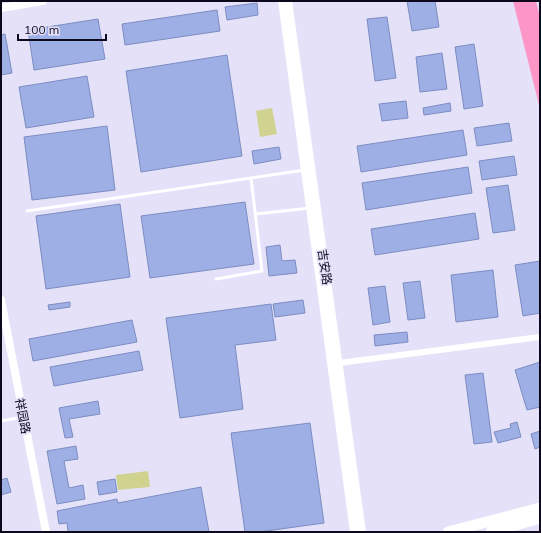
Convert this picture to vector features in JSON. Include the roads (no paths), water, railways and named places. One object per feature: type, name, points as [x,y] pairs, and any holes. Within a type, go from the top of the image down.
[{"type":"highway","points":[[448,532],[540,508]]},
{"type":"highway","points":[[492,532],[540,518]]},
{"type":"street","points":[[1,8],[43,1]]},
{"type":"street","name":"吉安路","points":[[282,1],[339,364],[362,532]]},
{"type":"street","name":"吉安路","points":[[288,1],[308,170]]},
{"type":"street","name":"吉安路","points":[[314,207],[354,532]]},
{"type":"street","name":"祥园路","points":[[1,300],[46,532]]},
{"type":"street","points":[[339,364],[540,337]]},
{"type":"lane","points":[[27,211],[308,170]]},
{"type":"lane","points":[[216,278],[262,271],[251,178]]},
{"type":"lane","points":[[256,214],[314,207]]},
{"type":"lane","points":[[1,420],[24,417]]}]
